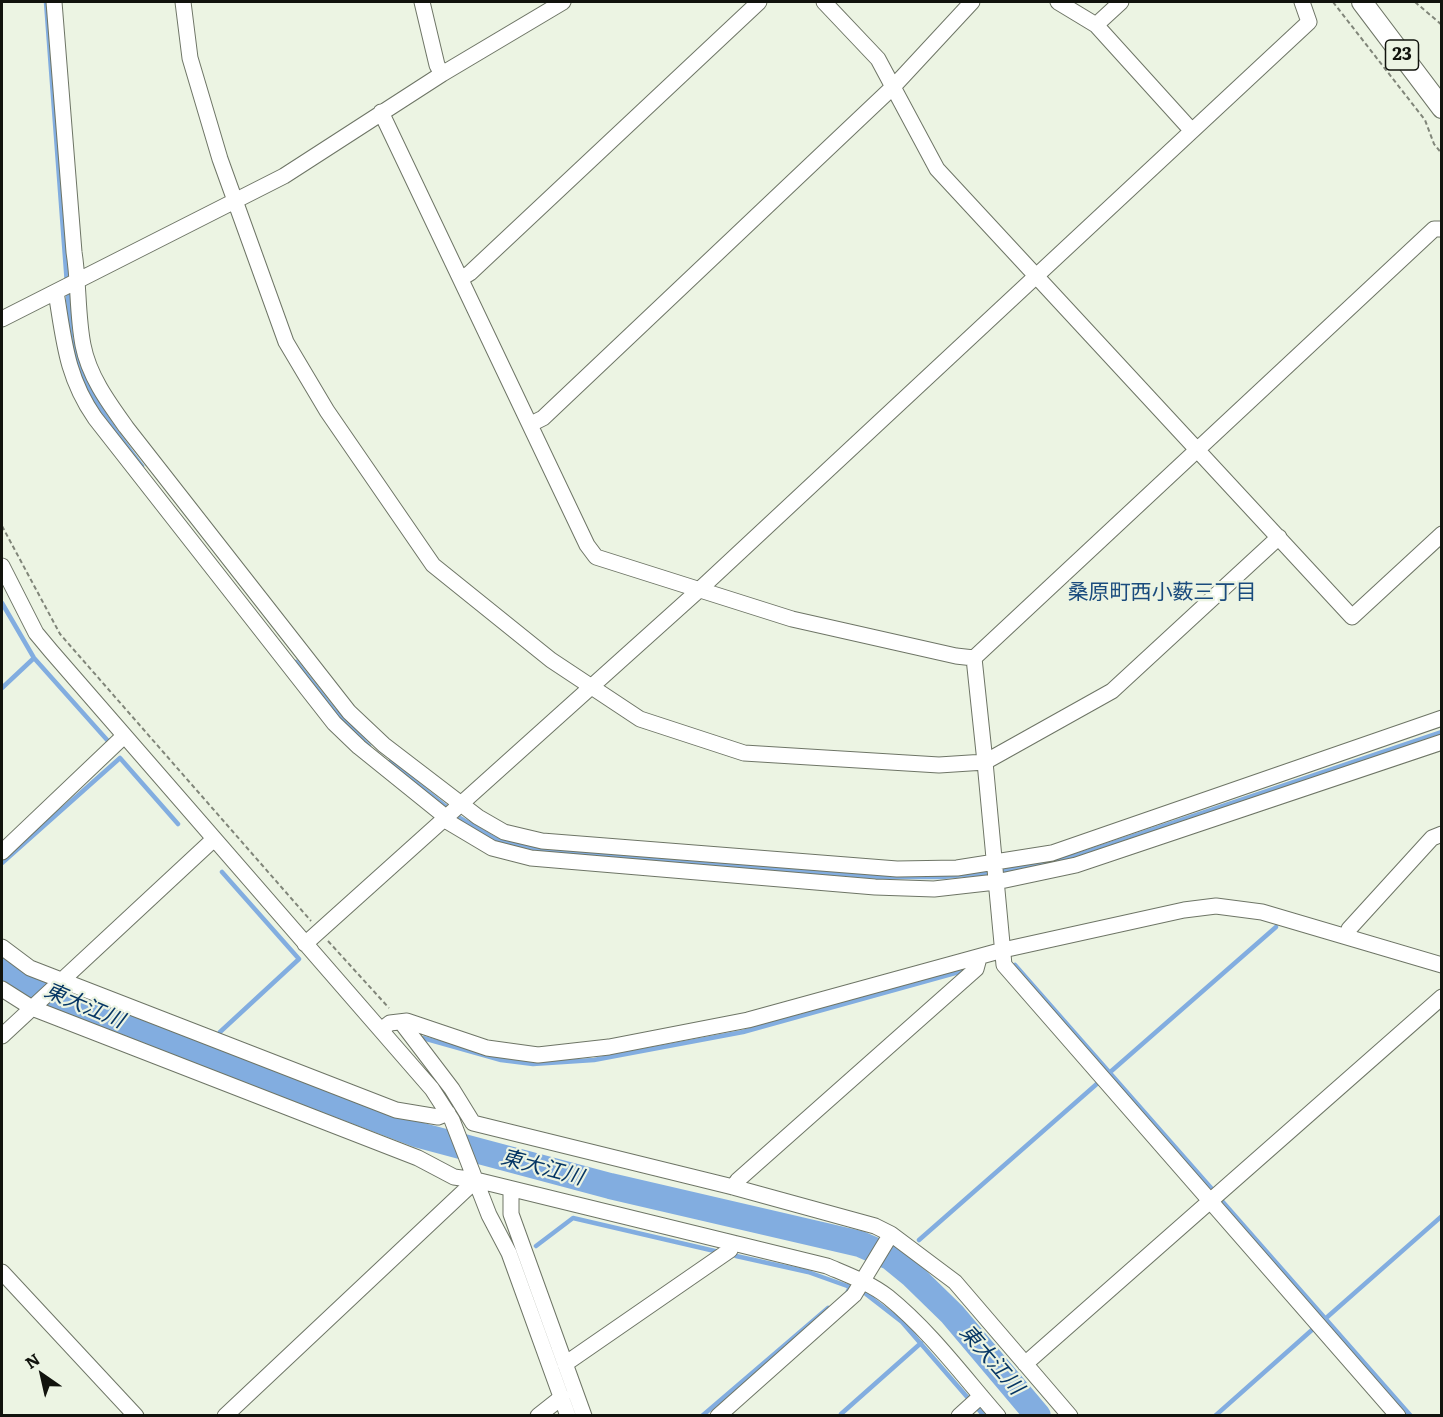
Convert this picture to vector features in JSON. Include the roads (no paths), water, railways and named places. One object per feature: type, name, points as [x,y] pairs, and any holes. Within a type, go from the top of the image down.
[{"type":"main road","name":"23","points":[[1362,2],[1442,108]]},
{"type":"street","points":[[54,2],[74,252],[67,286],[68,363],[74,384],[95,418],[318,704],[359,747],[452,813],[542,841],[897,869],[957,868],[995,873],[1076,866],[1442,742]]},
{"type":"street","points":[[183,2],[190,58],[234,201],[286,342],[327,411],[433,565],[591,689],[640,719],[744,753],[939,765],[985,762],[1112,691],[1278,537]]},
{"type":"street","points":[[422,2],[437,65],[442,74]]},
{"type":"street","points":[[2,319],[284,176],[381,112],[563,2]]},
{"type":"street","points":[[462,278],[759,2]]},
{"type":"street","points":[[824,2],[878,59],[937,169],[1352,617],[1442,534]]},
{"type":"street","points":[[531,424],[543,418],[894,86],[972,2]]},
{"type":"street","points":[[1058,2],[1096,25],[1192,131]]},
{"type":"street","points":[[1096,25],[1121,2]]},
{"type":"street","points":[[305,944],[699,590],[1309,22],[1302,2]]},
{"type":"street","points":[[381,112],[462,278],[587,545],[597,557],[792,619],[974,658]]},
{"type":"street","points":[[974,658],[1434,229],[1442,229]]},
{"type":"street","points":[[67,286],[78,312],[83,347],[98,387],[126,427],[349,712],[452,813],[492,848],[531,858],[875,887],[934,889],[995,873],[1118,832],[1185,806],[1442,718]]},
{"type":"street","points":[[2,566],[36,633],[432,1089],[450,1116],[489,1215],[509,1253],[568,1416]]},
{"type":"street","points":[[974,658],[1004,965],[1398,1416]]},
{"type":"street","points":[[2,852],[124,736]]},
{"type":"street","points":[[1347,937],[1349,929],[1432,838],[1442,834]]},
{"type":"street","points":[[2,1036],[214,839]]},
{"type":"street","points":[[381,1030],[390,1023],[407,1021],[488,1048],[538,1055],[609,1047],[748,1020],[1003,950],[1184,910],[1216,906],[1262,912],[1442,965]]},
{"type":"street","points":[[2,947],[30,968],[61,981],[396,1110],[438,1117],[450,1116]]},
{"type":"street","points":[[733,1187],[738,1180],[976,969],[979,958]]},
{"type":"street","points":[[2,989],[35,1005],[418,1158],[454,1177],[473,1175],[511,1190],[866,1277],[917,1323],[998,1416]]},
{"type":"street","points":[[1025,1364],[1442,997]]},
{"type":"street","points":[[401,1022],[452,1089],[473,1123],[733,1187],[875,1226],[955,1282],[1070,1416]]},
{"type":"street","points":[[225,1416],[473,1175]]},
{"type":"street","points":[[511,1190],[511,1214],[584,1416]]},
{"type":"street","points":[[718,1416],[854,1295],[889,1236]]},
{"type":"street","points":[[565,1364],[730,1250],[733,1243]]},
{"type":"street","points":[[2,1272],[136,1416]]},
{"type":"street","points":[[959,1416],[981,1396]]},
{"type":"street","points":[[538,1416],[562,1397]]},
{"type":"waterway","points":[[46,2],[71,338],[83,375],[99,406],[142,466]]},
{"type":"waterway","points":[[2,603],[34,658],[108,741]]},
{"type":"waterway","points":[[2,688],[34,658]]},
{"type":"waterway","points":[[296,662],[333,709],[369,746]]},
{"type":"waterway","points":[[455,815],[495,839],[543,850],[880,877],[942,877],[1000,872],[1078,855],[1442,732]]},
{"type":"waterway","points":[[2,863],[120,758],[178,824]]},
{"type":"waterway","points":[[390,762],[449,809]]},
{"type":"waterway","points":[[220,1032],[299,959],[222,872]]},
{"type":"waterway","points":[[1108,1074],[1276,927]]},
{"type":"waterway","points":[[1015,965],[1212,1189]]},
{"type":"waterway","name":"東大江川","points":[[2,967],[12,976],[63,1000],[419,1135],[610,1186],[860,1244],[890,1257],[952,1314],[1038,1416]]},
{"type":"waterway","points":[[423,1038],[501,1060],[533,1064],[594,1060],[743,1032],[966,970]]},
{"type":"waterway","points":[[919,1240],[1099,1082]]},
{"type":"waterway","points":[[1222,1201],[1411,1416]]},
{"type":"waterway","points":[[1325,1319],[1442,1216]]},
{"type":"waterway","points":[[536,1246],[573,1218],[719,1252]]},
{"type":"waterway","points":[[736,1256],[808,1272],[850,1287],[848,1291]]},
{"type":"waterway","points":[[866,1294],[902,1322],[968,1398]]},
{"type":"waterway","points":[[702,1416],[828,1308]]},
{"type":"waterway","points":[[1215,1416],[1313,1329]]},
{"type":"waterway","points":[[841,1414],[921,1343]]},
{"type":"waterway","points":[[979,1410],[984,1416]]},
{"type":"district","name":"桑原町西小薮三丁目","points":[[1162,593]]}]
